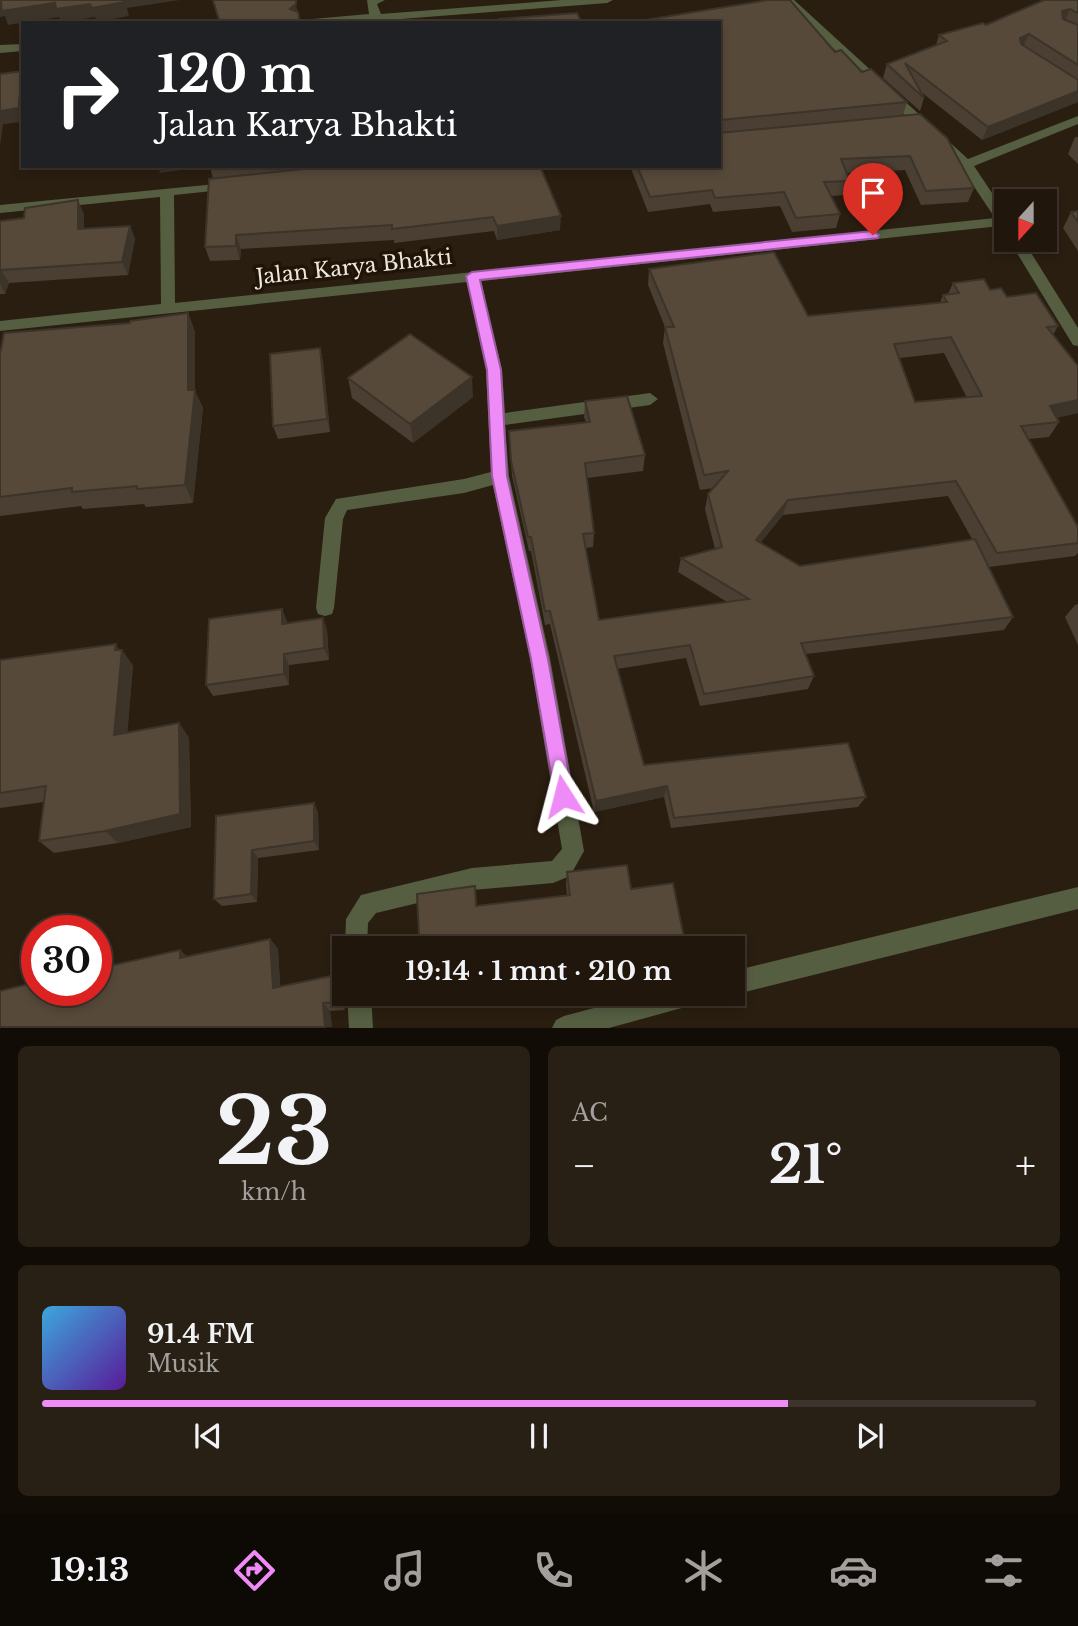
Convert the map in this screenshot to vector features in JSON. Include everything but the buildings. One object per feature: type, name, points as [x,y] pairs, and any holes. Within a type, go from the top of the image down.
[{"type":"street","points":[[376,17],[371,2],[379,0]]},
{"type":"street","points":[[326,21],[607,0]]},
{"type":"street","points":[[787,0],[966,164],[994,206]]},
{"type":"street","points":[[0,49],[21,47]]},
{"type":"street","points":[[966,164],[1078,120]]},
{"type":"street","points":[[894,123],[920,121]]},
{"type":"street","points":[[0,209],[167,194],[250,183]]},
{"type":"street","points":[[167,194],[168,307]]},
{"type":"street","name":"Jalan Karya Bhakti","points":[[0,326],[994,224]]},
{"type":"street","points":[[1023,252],[1078,341]]},
{"type":"street","points":[[356,936],[357,919],[369,903],[472,879],[553,872],[562,868],[573,851],[540,659],[500,476],[494,370],[472,276]]},
{"type":"street","points":[[495,420],[650,399]]},
{"type":"street","points":[[326,608],[334,518],[342,504],[464,486],[500,476]]},
{"type":"street","points":[[745,980],[1078,898]]},
{"type":"street","points":[[360,1006],[361,1027]]},
{"type":"street","points":[[564,1027],[599,1023],[652,1006]]},
{"type":"route","points":[[563,796],[540,659],[500,476],[494,370],[472,276],[873,235]]}]
